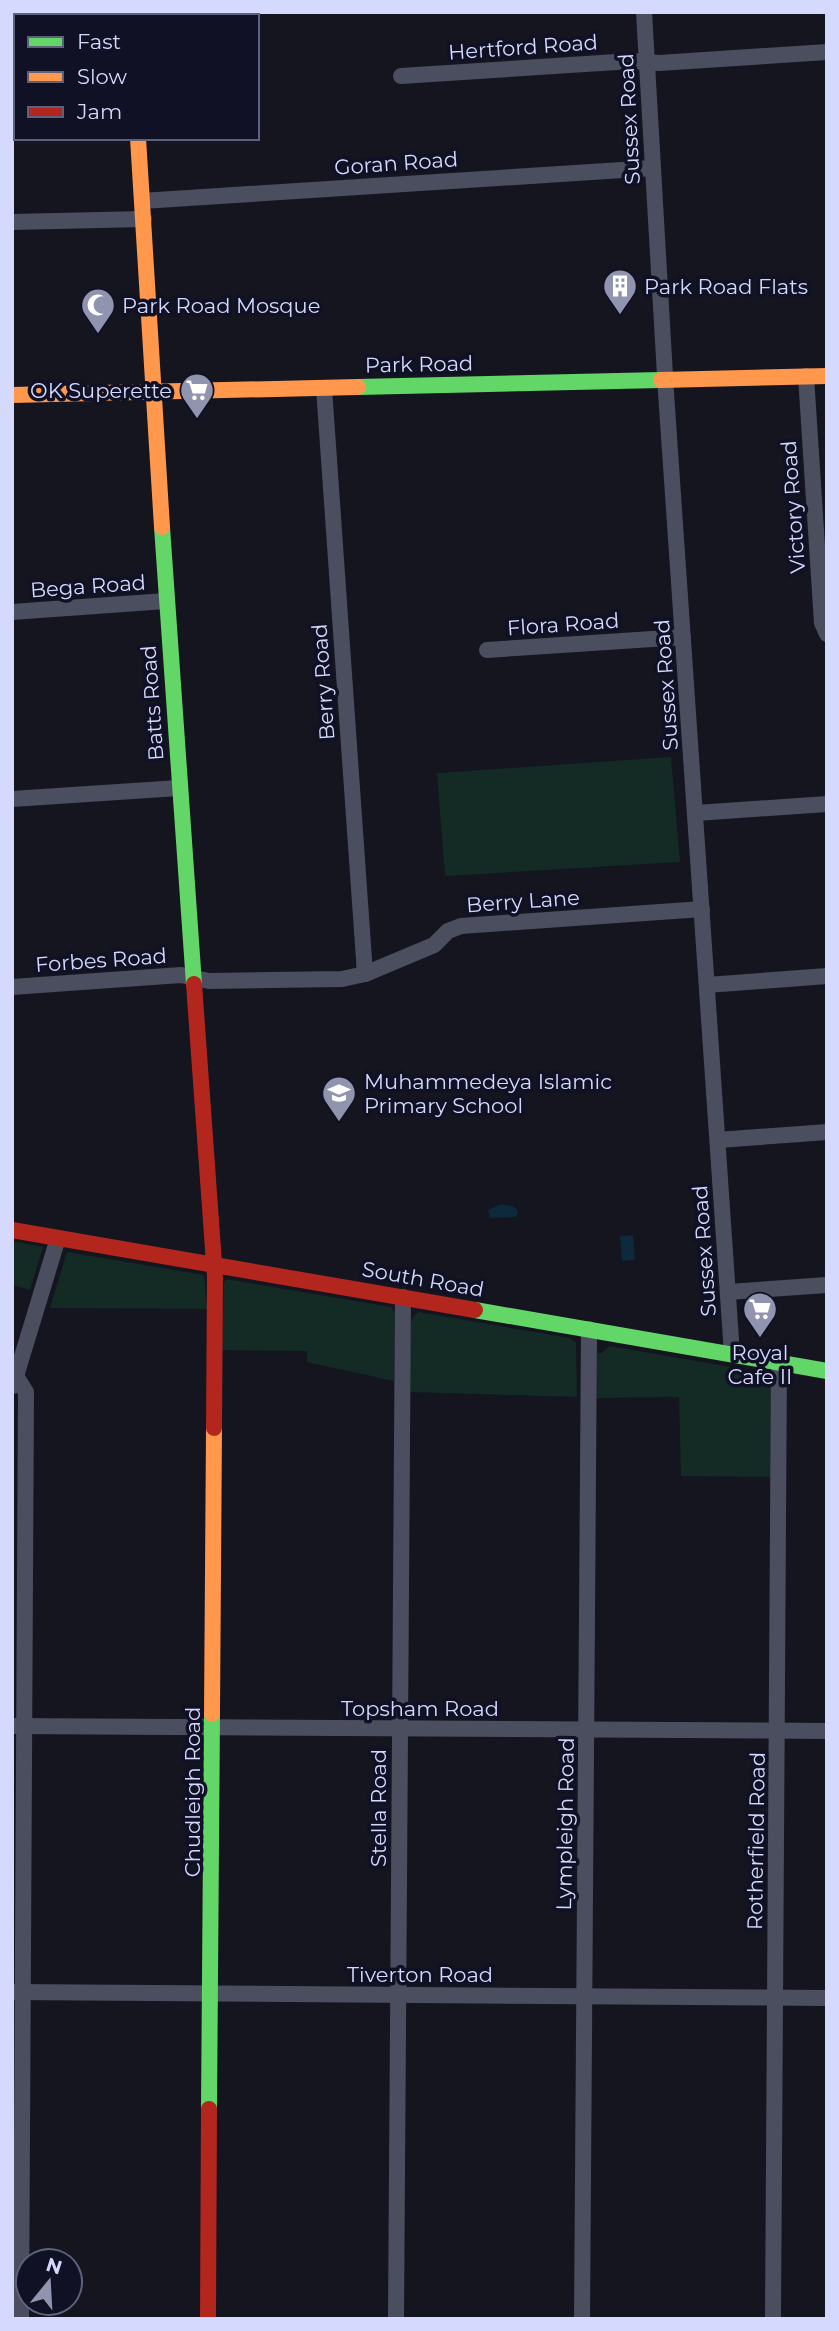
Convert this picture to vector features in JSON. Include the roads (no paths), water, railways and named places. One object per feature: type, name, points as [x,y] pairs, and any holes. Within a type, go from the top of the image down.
[{"type":"street","name":"Sussex Road","points":[[644,12],[732,1354]]},
{"type":"street","name":"Hertford Road","points":[[401,76],[827,52]]},
{"type":"street","name":"Batts Road","points":[[138,140],[152,391],[213,1265]]},
{"type":"street","name":"Goran Road","points":[[142,201],[653,168]]},
{"type":"street","points":[[12,222],[144,219]]},
{"type":"street","name":"Victory Road","points":[[806,376],[822,623],[827,634]]},
{"type":"street","name":"Park Road","points":[[12,395],[827,376]]},
{"type":"street","name":"Berry Road","points":[[324,388],[365,974]]},
{"type":"street","name":"Bega Road","points":[[12,612],[166,601]]},
{"type":"street","name":"Flora Road","points":[[487,649],[683,637]]},
{"type":"street","points":[[12,799],[179,788]]},
{"type":"street","points":[[696,813],[827,804]]},
{"type":"street","name":"Berry Lane","points":[[193,979],[316,981],[365,974],[434,945],[448,931],[461,926],[702,909]]},
{"type":"street","name":"Forbes Road","points":[[12,987],[181,975],[193,979]]},
{"type":"street","points":[[707,985],[827,976]]},
{"type":"street","points":[[718,1140],[827,1132]]},
{"type":"street","name":"South Road","points":[[12,1230],[827,1371]]},
{"type":"street","points":[[21,2319],[18,1726],[26,1392],[14,1382],[58,1238]]},
{"type":"street","name":"Chudleigh Road","points":[[208,2319],[212,1994],[213,1265]]},
{"type":"street","points":[[728,1292],[827,1285]]},
{"type":"street","name":"Stella Road","points":[[396,2319],[403,1297]]},
{"type":"street","name":"Lympleigh Road","points":[[582,2319],[589,1329]]},
{"type":"street","name":"Rotherfield Road","points":[[773,2319],[779,1363]]},
{"type":"street","name":"Topsham Road","points":[[18,1726],[827,1731]]},
{"type":"street","name":"Tiverton Road","points":[[18,1992],[827,1998]]},
{"type":"water","points":[[501,1204],[515,1207],[518,1212],[516,1217],[490,1218],[488,1210]]},
{"type":"water","points":[[633,1235],[635,1260],[622,1261],[620,1236]]},
{"type":"place","name":"Park Road Flats","points":[[620,316]]},
{"type":"place","name":"Park Road Mosque","points":[[98,335]]},
{"type":"place","name":"OK Superette","points":[[197,420]]},
{"type":"place","name":"Muhammedeya Islamic Primary School","points":[[339,1123]]},
{"type":"place","name":"Royal Cafe II","points":[[760,1339]]}]
